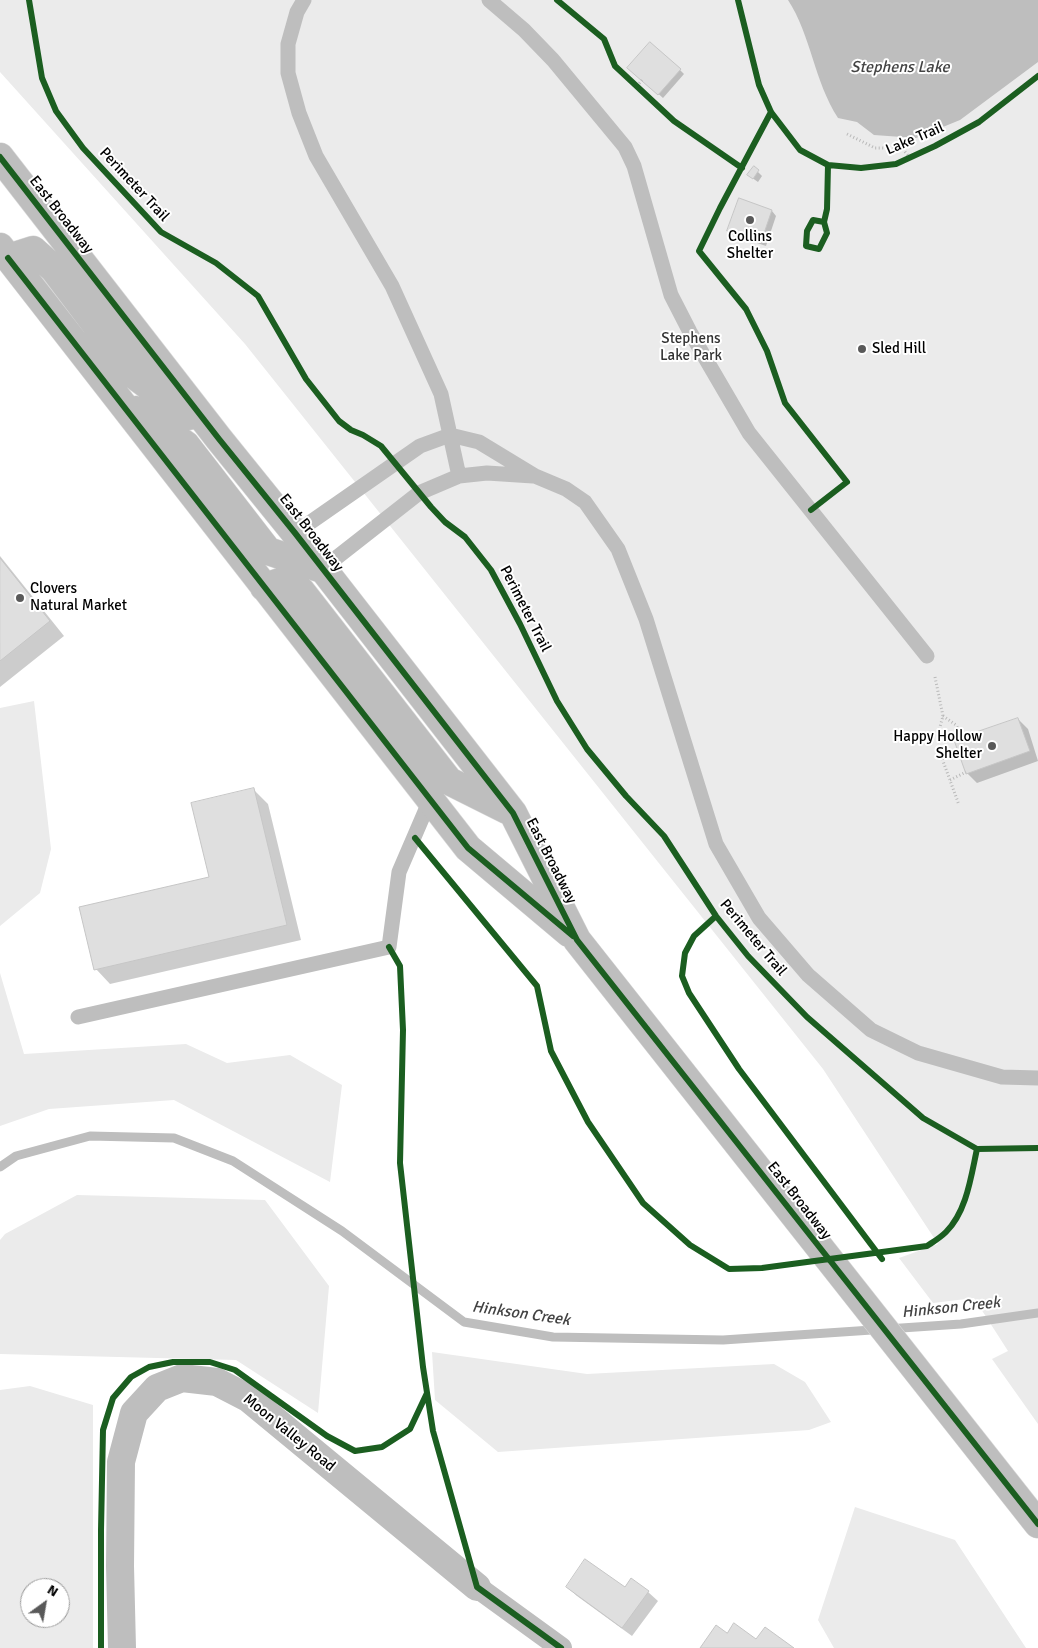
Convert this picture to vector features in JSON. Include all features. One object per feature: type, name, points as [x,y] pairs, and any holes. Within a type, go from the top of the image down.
[{"type":"main road","name":"East Broadway","points":[[0,157],[513,813],[577,940],[1038,1524]]},
{"type":"main road","points":[[3,257],[33,250],[54,269],[134,375],[219,439]]},
{"type":"main road","name":"East Broadway","points":[[3,257],[115,395],[468,848],[577,940]]},
{"type":"main road","points":[[115,395],[186,445],[268,551],[322,568]]},
{"type":"main road","points":[[264,586],[286,580],[301,591],[449,781],[513,813]]},
{"type":"main road","name":"Moon Valley Road","points":[[122,1648],[120,1566],[121,1462],[134,1413],[157,1388],[182,1378],[217,1382],[248,1398],[477,1587]]},
{"type":"street","points":[[477,1587],[561,1648]]},
{"type":"lane","points":[[304,0],[297,12],[288,44],[288,73],[299,113],[316,156],[392,286],[440,394],[459,476]]},
{"type":"lane","points":[[489,0],[524,30],[553,60],[625,147],[634,166],[671,295],[690,332],[749,433],[927,656]]},
{"type":"lane","points":[[295,534],[420,446],[450,435],[479,442],[535,476],[566,489],[585,502],[618,549],[646,619],[716,844],[759,918],[808,975],[871,1030],[918,1053],[1002,1077],[1038,1078]]},
{"type":"lane","points":[[322,568],[419,493],[459,476],[487,473],[535,476]]},
{"type":"lane","points":[[78,1017],[388,947],[399,872],[430,800]]},
{"type":"path","points":[[630,79],[639,83],[643,92]]},
{"type":"path","points":[[847,134],[875,148],[902,148],[910,158]]},
{"type":"path","points":[[934,673],[942,715],[938,734],[943,761],[959,805]]},
{"type":"path","points":[[942,715],[956,725],[963,737]]},
{"type":"path","points":[[950,780],[966,772]]},
{"type":"green space","name":"Stephens Lake Park","points":[[0,0],[1038,0],[1038,1424],[992,1359],[1008,1351],[974,1298],[933,1303],[899,1258],[938,1244],[823,1069],[245,344],[0,72]]},
{"type":"green space","points":[[34,701],[51,849],[40,893],[0,926],[0,708]]},
{"type":"green space","points":[[0,973],[24,1054],[186,1044],[227,1063],[290,1055],[342,1085],[330,1182],[174,1100],[49,1109],[0,1126]]},
{"type":"green space","points":[[77,1195],[265,1200],[329,1286],[318,1413],[236,1360],[0,1354],[0,1240],[5,1234]]},
{"type":"green space","points":[[432,1352],[587,1374],[774,1364],[805,1382],[831,1422],[809,1430],[498,1452],[435,1400]]},
{"type":"green space","points":[[30,1386],[93,1405],[93,1648],[0,1648],[0,1390]]},
{"type":"green space","points":[[855,1507],[955,1540],[1026,1648],[834,1648],[818,1620]]},
{"type":"water","name":"Stephens Lake","points":[[788,0],[1038,0],[1038,62],[960,120],[916,138],[874,135],[857,122],[838,118],[823,89],[802,28]]},
{"type":"building","points":[[650,42],[681,69],[658,95],[627,68]]},
{"type":"building","points":[[754,166],[759,170],[753,179],[747,175]]},
{"type":"building","name":"Collins Shelter","points":[[739,198],[772,210],[761,242],[727,231]]},
{"type":"building","points":[[0,558],[50,621],[0,661]]},
{"type":"building","name":"Happy Hollow Shelter","points":[[1018,718],[1030,751],[966,774],[954,740]]},
{"type":"building","points":[[254,788],[287,925],[94,970],[79,907],[209,877],[191,803]]},
{"type":"building","points":[[585,1559],[625,1587],[631,1578],[649,1591],[622,1628],[566,1587]]},
{"type":"building","points":[[734,1623],[756,1639],[765,1627],[794,1648],[700,1648],[716,1625],[727,1633]]},
{"type":"waterway","name":"Hinkson Creek","points":[[0,1167],[16,1156],[90,1136],[174,1138],[233,1161],[342,1231],[464,1322],[553,1337],[723,1340],[961,1324],[1038,1313]]},
{"type":"cycle path","name":"Perimeter Trail","points":[[29,0],[42,78],[56,111],[83,148],[161,232],[216,263],[258,296],[306,379],[339,421],[351,430],[381,446],[431,507],[445,522],[465,537],[491,570],[520,624],[557,701],[587,749],[626,796],[664,836],[716,916],[748,956],[807,1017],[923,1118],[977,1149],[1038,1148]]},
{"type":"cycle path","points":[[557,0],[604,39],[615,66],[674,121],[742,168]]},
{"type":"cycle path","name":"Lake Trail","points":[[738,0],[759,85],[771,112],[800,150],[828,165],[861,168],[896,164],[935,146],[979,122],[1038,76]]},
{"type":"cycle path","points":[[771,112],[699,251],[746,309],[767,351],[785,403],[847,482],[811,510]]},
{"type":"cycle path","points":[[0,157],[513,813],[577,940],[1038,1524]]},
{"type":"cycle path","points":[[824,222],[813,220],[807,231],[806,246],[819,249],[827,233],[824,222],[827,209],[828,165]]},
{"type":"cycle path","points":[[8,258],[468,848],[573,936]]},
{"type":"cycle path","points":[[415,838],[537,986],[551,1051],[588,1122],[643,1203],[690,1245],[729,1269],[762,1268],[927,1246],[946,1232],[959,1214],[967,1193],[977,1149]]},
{"type":"cycle path","name":"Perimeter Trail","points":[[716,916],[694,936],[685,953],[682,976],[689,993],[739,1069],[882,1259]]},
{"type":"cycle path","points":[[389,947],[400,966],[403,1030],[400,1163],[423,1367],[433,1431],[477,1587],[561,1648]]},
{"type":"cycle path","points":[[101,1648],[103,1430],[113,1398],[131,1377],[149,1367],[173,1362],[210,1362],[235,1370],[327,1436],[355,1451],[382,1447],[410,1429],[427,1393]]},
{"type":"place","name":"Collins Shelter","points":[[750,220]]},
{"type":"place","name":"Sled Hill","points":[[862,349]]},
{"type":"place","name":"Clovers Natural Market","points":[[20,598]]},
{"type":"place","name":"Happy Hollow Shelter","points":[[992,746]]}]
